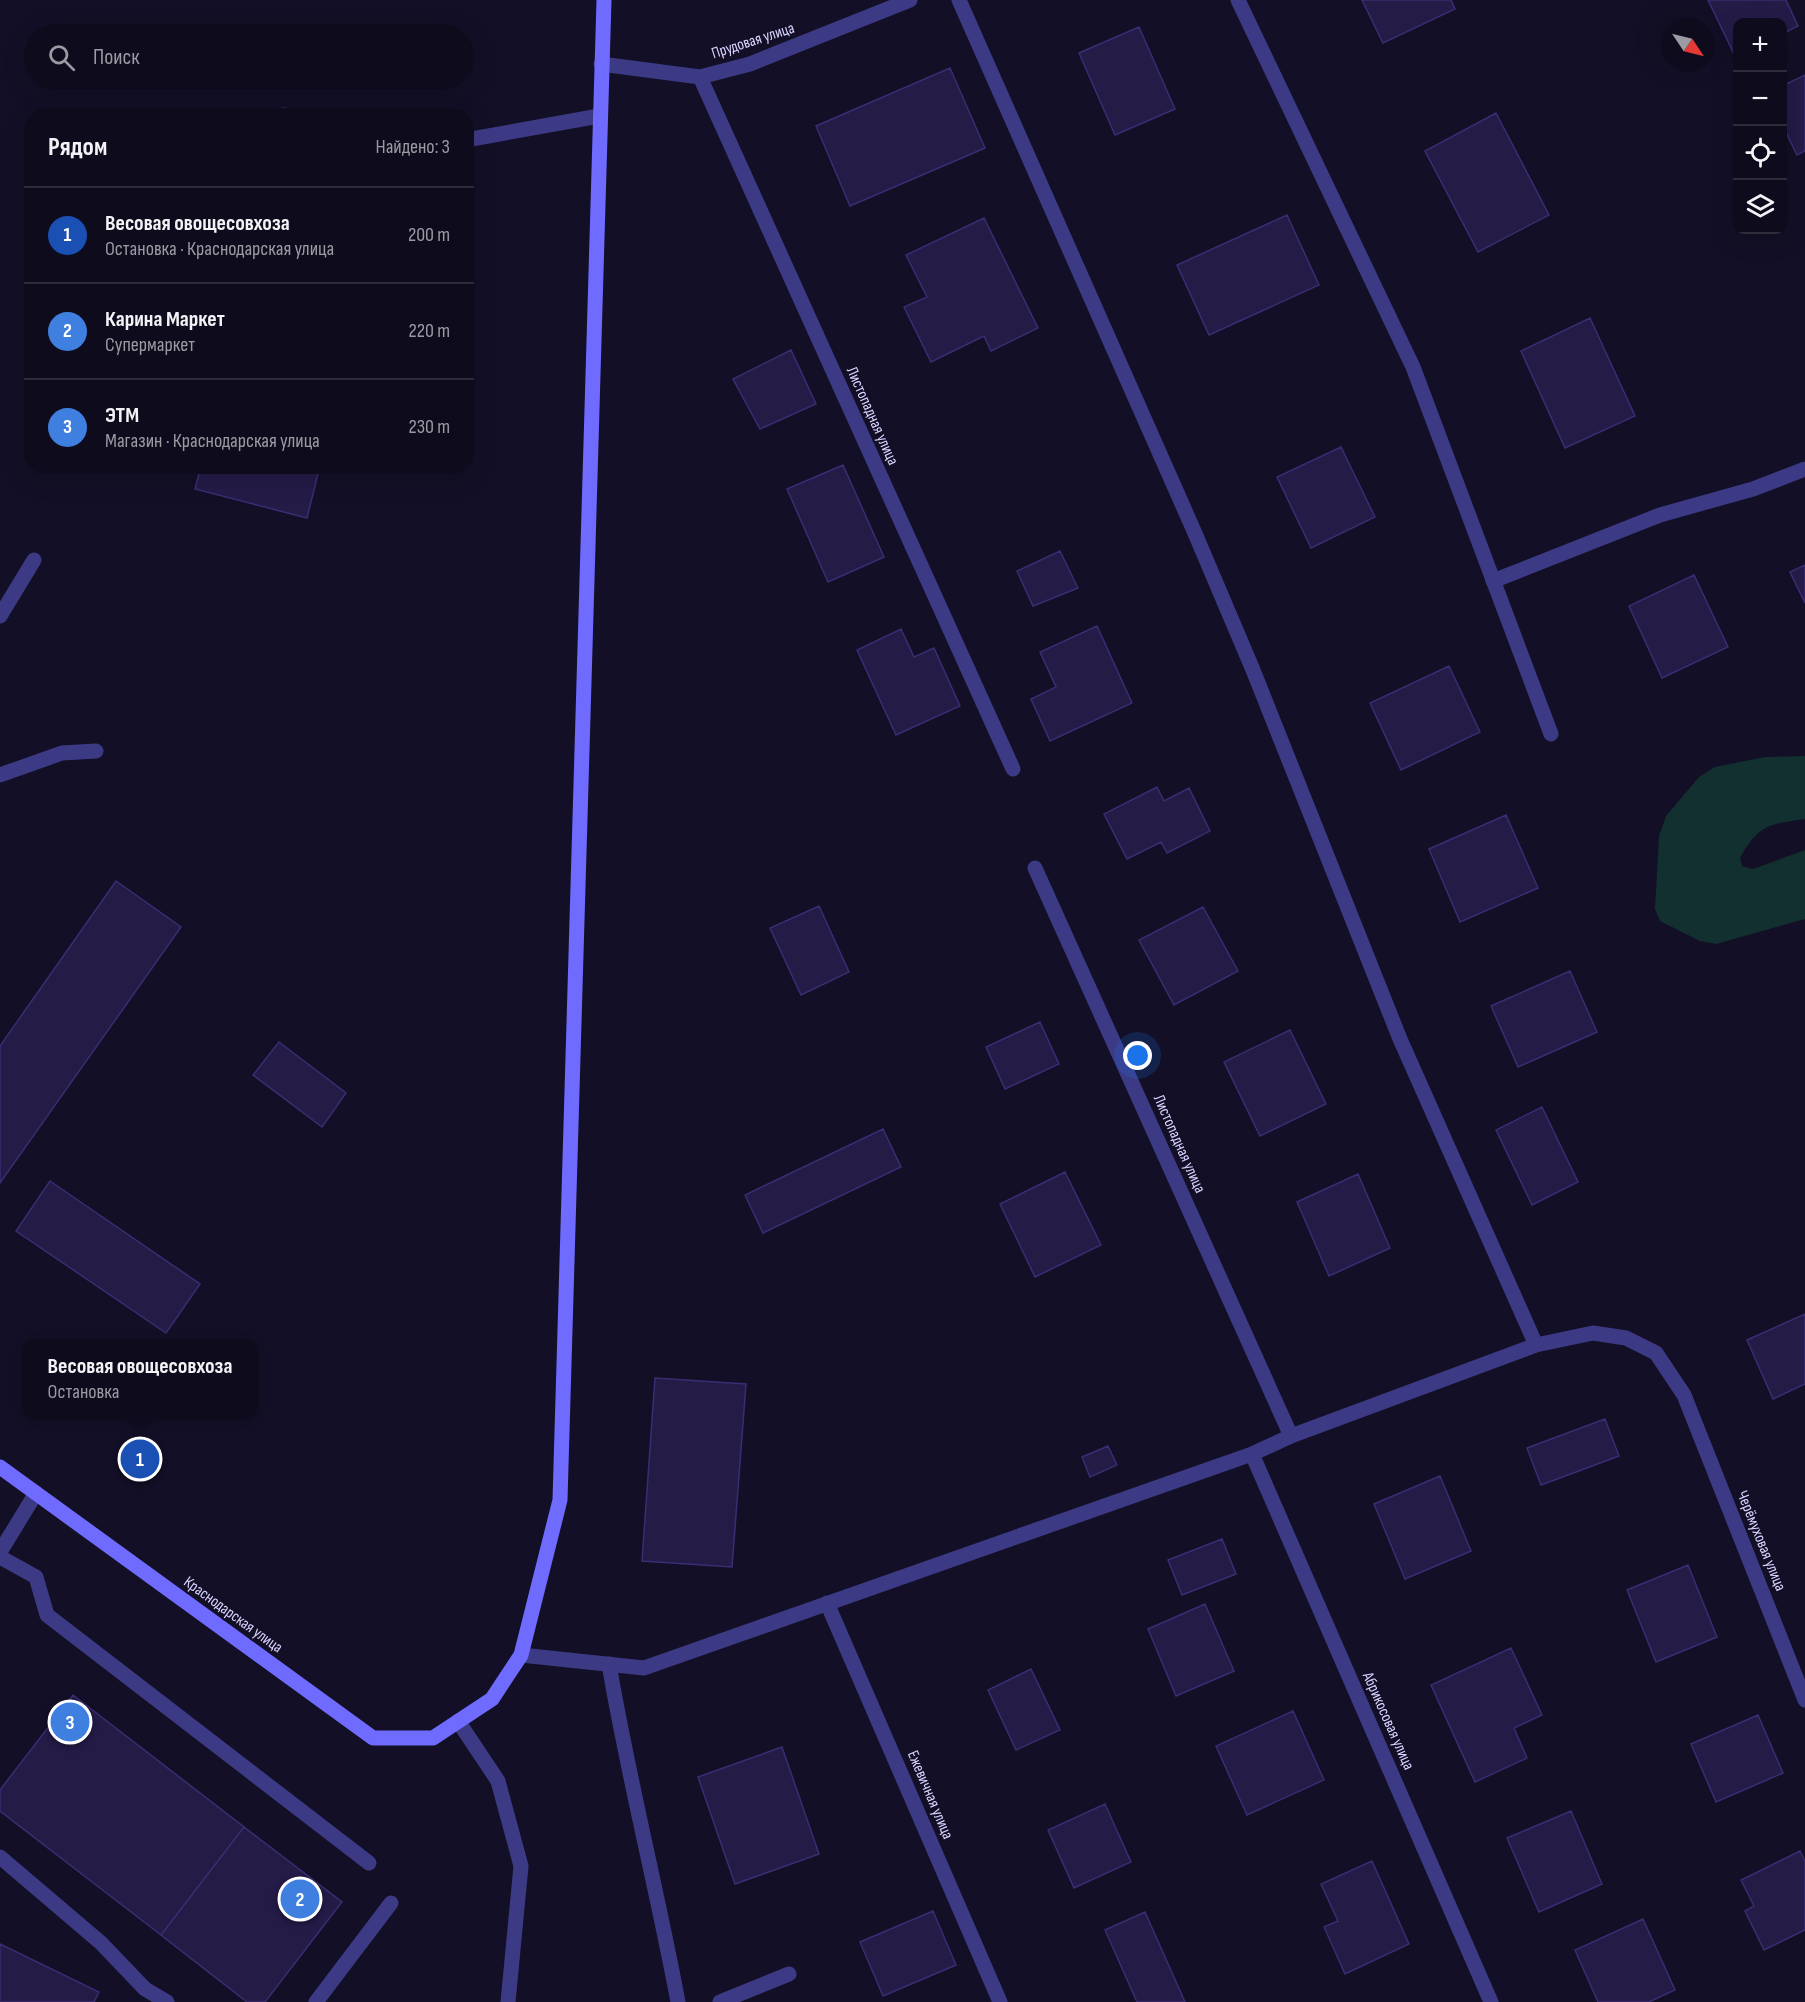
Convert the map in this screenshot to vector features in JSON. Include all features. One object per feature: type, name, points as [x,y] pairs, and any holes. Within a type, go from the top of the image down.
[{"type":"street","name":"Краснодарская улица","points":[[0,1467],[373,1738],[434,1738],[492,1699],[521,1655],[560,1500],[604,0]]},
{"type":"street","name":"Прудовая улица","points":[[601,64],[700,77],[750,64],[910,0]]},
{"type":"street","points":[[959,0],[1217,584],[1400,1039],[1536,1345]]},
{"type":"street","points":[[1238,0],[1413,367],[1551,734]]},
{"type":"street","name":"Листопадная улица","points":[[700,77],[1013,769]]},
{"type":"street","points":[[474,139],[599,116]]},
{"type":"street","points":[[1493,581],[1660,515],[1753,489],[1805,469]]},
{"type":"street","points":[[0,615],[34,560]]},
{"type":"street","points":[[0,775],[62,753],[82,749],[96,751]]},
{"type":"street","name":"Листопадная улица","points":[[1035,868],[1291,1436]]},
{"type":"street","name":"Черёмуховая улица","points":[[521,1655],[644,1668],[1252,1454],[1291,1436],[1536,1345],[1593,1333],[1626,1338],[1656,1353],[1684,1395],[1805,1700]]},
{"type":"street","name":"Абрикосовая улица","points":[[1252,1454],[1491,2002]]},
{"type":"street","points":[[0,1552],[36,1494]]},
{"type":"street","points":[[0,1557],[36,1577],[47,1615],[369,1863]]},
{"type":"street","name":"Ежевичная улица","points":[[827,1603],[1000,2002]]},
{"type":"street","points":[[609,1664],[620,1731],[658,1896],[678,2002]]},
{"type":"street","points":[[458,1721],[498,1781],[521,1866],[508,2002]]},
{"type":"street","points":[[0,1857],[101,1943],[145,1989],[167,2002]]},
{"type":"street","points":[[316,2002],[391,1903]]},
{"type":"street","points":[[720,2002],[789,1974]]},
{"type":"green space","points":[[1805,756],[1805,819],[1773,825],[1759,832],[1740,858],[1742,866],[1753,869],[1805,850],[1805,919],[1716,944],[1700,941],[1660,921],[1655,909],[1659,836],[1666,816],[1699,777],[1715,767],[1765,757]]},
{"type":"building","points":[[1362,0],[1451,0],[1455,9],[1383,43]]},
{"type":"building","points":[[1708,0],[1786,0],[1798,26],[1787,32],[1787,18],[1733,18],[1733,52]]},
{"type":"building","points":[[1139,27],[1175,109],[1115,135],[1079,53]]},
{"type":"building","points":[[950,68],[985,148],[850,206],[816,126]]},
{"type":"building","points":[[1805,75],[1805,151],[1797,155],[1787,134],[1787,84]]},
{"type":"building","points":[[1496,113],[1549,215],[1478,252],[1425,151]]},
{"type":"building","points":[[1287,215],[1319,285],[1209,335],[1177,265]]},
{"type":"building","points":[[984,218],[1038,328],[991,351],[984,336],[931,362],[904,307],[927,297],[906,255]]},
{"type":"building","points":[[1590,318],[1635,416],[1565,448],[1521,351]]},
{"type":"building","points":[[791,350],[816,404],[760,429],[733,379]]},
{"type":"building","points":[[1341,447],[1375,517],[1311,548],[1277,477]]},
{"type":"building","points":[[843,465],[884,557],[828,582],[787,489]]},
{"type":"building","points":[[199,474],[318,474],[307,518],[195,489]]},
{"type":"building","points":[[1060,551],[1078,588],[1033,606],[1017,571]]},
{"type":"building","points":[[1805,565],[1805,603],[1790,572]]},
{"type":"building","points":[[1694,575],[1728,647],[1662,678],[1629,606]]},
{"type":"building","points":[[1097,626],[1132,703],[1050,741],[1031,699],[1056,687],[1040,652]]},
{"type":"building","points":[[901,629],[914,657],[934,648],[960,706],[896,735],[857,650]]},
{"type":"building","points":[[1449,666],[1480,732],[1401,770],[1370,703]]},
{"type":"building","points":[[1157,787],[1164,801],[1189,788],[1210,831],[1167,853],[1161,842],[1127,859],[1104,814]]},
{"type":"building","points":[[1506,815],[1538,888],[1460,922],[1429,849]]},
{"type":"building","points":[[116,881],[181,927],[0,1183],[0,1046]]},
{"type":"building","points":[[819,906],[849,972],[801,995],[770,928]]},
{"type":"building","points":[[1203,907],[1238,971],[1174,1005],[1139,940]]},
{"type":"building","points":[[1570,971],[1597,1032],[1518,1067],[1491,1006]]},
{"type":"building","points":[[1040,1022],[1059,1064],[1005,1089],[986,1047]]},
{"type":"building","points":[[1290,1030],[1326,1104],[1260,1136],[1224,1062]]},
{"type":"building","points":[[279,1042],[346,1093],[322,1127],[253,1075]]},
{"type":"building","points":[[1542,1107],[1578,1182],[1532,1205],[1496,1130]]},
{"type":"building","points":[[883,1129],[901,1167],[763,1233],[745,1195]]},
{"type":"building","points":[[1065,1172],[1101,1245],[1035,1277],[1000,1204]]},
{"type":"building","points":[[1358,1174],[1390,1248],[1329,1276],[1297,1202]]},
{"type":"building","points":[[50,1181],[200,1284],[166,1333],[16,1231]]},
{"type":"building","points":[[1805,1314],[1805,1384],[1773,1399],[1747,1340]]},
{"type":"building","points":[[655,1378],[746,1384],[732,1567],[642,1561]]},
{"type":"building","points":[[1605,1419],[1619,1456],[1541,1485],[1527,1448]]},
{"type":"building","points":[[1108,1446],[1117,1465],[1090,1477],[1082,1457]]},
{"type":"building","points":[[1440,1476],[1471,1551],[1405,1579],[1374,1504]]},
{"type":"building","points":[[1222,1539],[1236,1574],[1182,1595],[1168,1560]]},
{"type":"building","points":[[1688,1565],[1717,1637],[1656,1662],[1627,1590]]},
{"type":"building","points":[[1205,1604],[1234,1671],[1176,1696],[1148,1629]]},
{"type":"building","points":[[1511,1648],[1542,1715],[1514,1728],[1527,1758],[1475,1782],[1431,1685]]},
{"type":"building","points":[[1031,1669],[1060,1730],[1016,1750],[988,1690]]},
{"type":"building","points":[[73,1695],[244,1827],[161,1935],[0,1811],[0,1790]]},
{"type":"building","points":[[1293,1711],[1324,1780],[1247,1815],[1216,1746]]},
{"type":"building","points":[[1758,1715],[1783,1773],[1716,1802],[1691,1744]]},
{"type":"building","points":[[782,1747],[819,1854],[735,1884],[698,1777]]},
{"type":"building","points":[[1105,1804],[1131,1862],[1074,1888],[1048,1830]]},
{"type":"building","points":[[1571,1811],[1602,1884],[1539,1912],[1507,1838]]},
{"type":"building","points":[[244,1827],[342,1902],[265,2002],[247,2002],[161,1935]]},
{"type":"building","points":[[1800,1851],[1805,1861],[1805,1930],[1764,1950],[1745,1911],[1754,1906],[1741,1880]]},
{"type":"building","points":[[1372,1861],[1409,1944],[1345,1974],[1324,1927],[1338,1921],[1321,1884]]},
{"type":"building","points":[[933,1911],[956,1965],[883,1996],[860,1942]]},
{"type":"building","points":[[1145,1912],[1185,2002],[1137,2002],[1105,1930]]},
{"type":"building","points":[[1643,1919],[1675,1990],[1649,2002],[1598,2002],[1575,1950]]},
{"type":"building","points":[[0,1944],[99,1992],[94,2002],[0,2002]]},
{"type":"place","name":"Весовая овощесовхоза","points":[[140,1459]]},
{"type":"place","name":"ЭТМ","points":[[70,1722]]},
{"type":"place","name":"Карина Маркет","points":[[300,1899]]}]
